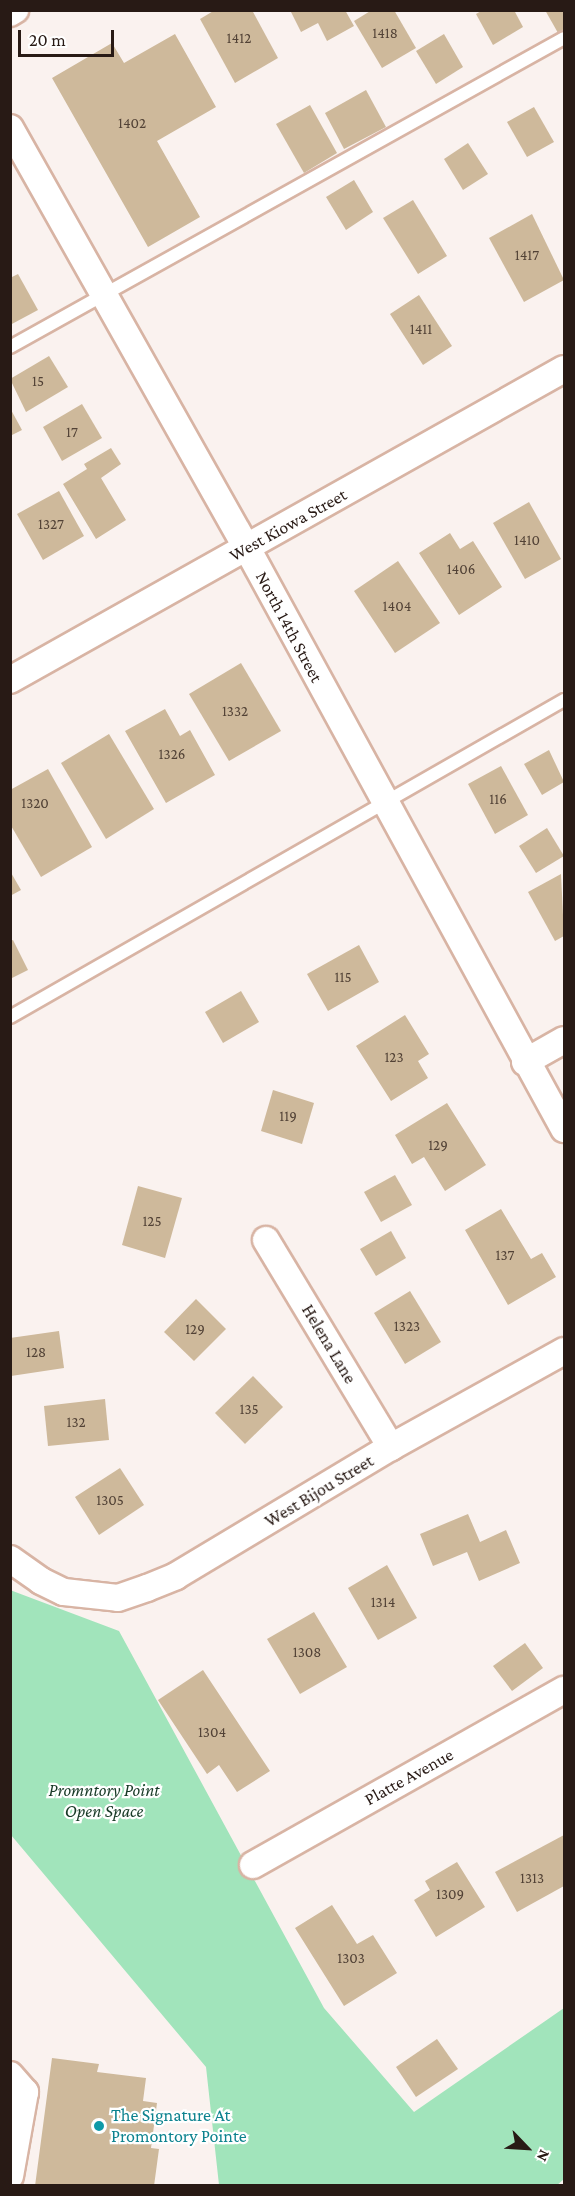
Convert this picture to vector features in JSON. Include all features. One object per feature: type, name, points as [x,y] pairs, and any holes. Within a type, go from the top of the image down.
[{"type":"street","points":[[10,13],[15,10]]},
{"type":"street","name":"North 14th Street","points":[[10,128],[247,548],[525,1062],[564,1129]]},
{"type":"street","name":"West Kiowa Street","points":[[10,680],[564,369]]},
{"type":"street","points":[[525,1062],[564,1040]]},
{"type":"street","name":"Helena Lane","points":[[266,1240],[391,1447]]},
{"type":"street","name":"West Bijou Street","points":[[10,1559],[41,1581],[64,1592],[118,1598],[176,1576],[391,1447],[564,1351]]},
{"type":"street","name":"Platte Avenue","points":[[253,1865],[564,1690]]},
{"type":"street","points":[[10,2075],[25,2092],[10,2176]]},
{"type":"lane","points":[[10,347],[564,38]]},
{"type":"lane","points":[[10,1017],[564,700]]},
{"type":"green space","name":"Promntory Point Open Space","points":[[10,1590],[119,1631],[324,2008],[414,2112],[564,2008],[564,2179],[556,2186],[219,2185],[206,2067],[11,1835]]},
{"type":"building","points":[[215,10],[252,10],[278,58],[235,83],[200,19]]},
{"type":"building","points":[[290,10],[345,10],[354,26],[327,41],[318,23],[301,32]]},
{"type":"building","points":[[372,10],[394,10],[416,48],[382,68],[354,21]]},
{"type":"building","points":[[483,10],[514,10],[523,27],[493,45],[476,14]]},
{"type":"building","points":[[545,10],[564,10],[564,29],[558,33]]},
{"type":"building","points":[[175,34],[216,107],[157,141],[200,217],[148,247],[52,78],[112,43],[124,63]]},
{"type":"building","points":[[444,34],[463,67],[436,84],[416,51]]},
{"type":"building","points":[[366,90],[386,127],[344,149],[325,113]]},
{"type":"building","points":[[310,105],[337,153],[304,173],[276,124]]},
{"type":"building","points":[[534,107],[554,142],[527,157],[507,122]]},
{"type":"building","points":[[468,143],[488,174],[463,190],[444,159]]},
{"type":"building","points":[[354,180],[373,212],[346,230],[326,197]]},
{"type":"building","points":[[413,200],[447,256],[418,274],[383,218]]},
{"type":"building","points":[[532,214],[564,280],[524,302],[489,238]]},
{"type":"building","points":[[18,274],[38,310],[10,325],[10,278]]},
{"type":"building","points":[[419,295],[452,346],[423,365],[390,314]]},
{"type":"building","points":[[49,356],[68,387],[26,412],[10,379]]},
{"type":"building","points":[[82,404],[102,438],[62,461],[43,427]]},
{"type":"building","points":[[10,408],[22,430],[10,436]]},
{"type":"building","points":[[111,448],[121,464],[101,478],[126,520],[96,539],[63,484],[87,469],[84,464]]},
{"type":"building","points":[[59,491],[84,536],[43,560],[17,514]]},
{"type":"building","points":[[529,502],[561,559],[525,579],[493,523]]},
{"type":"building","points":[[450,533],[460,549],[473,541],[502,587],[459,615],[419,553]]},
{"type":"building","points":[[398,561],[440,623],[395,653],[354,591]]},
{"type":"building","points":[[241,663],[281,731],[229,761],[189,694]]},
{"type":"building","points":[[165,709],[180,736],[190,730],[215,775],[166,803],[125,731]]},
{"type":"building","points":[[109,734],[154,809],[106,839],[61,763]]},
{"type":"building","points":[[549,750],[564,782],[542,795],[524,764]]},
{"type":"building","points":[[501,766],[528,815],[495,834],[468,784]]},
{"type":"building","points":[[48,769],[92,847],[41,877],[10,824],[10,790]]},
{"type":"building","points":[[547,828],[564,856],[536,873],[519,846]]},
{"type":"building","points":[[10,871],[21,890],[10,896]]},
{"type":"building","points":[[561,874],[564,936],[555,941],[528,892]]},
{"type":"building","points":[[13,940],[28,970],[10,979],[10,941]]},
{"type":"building","points":[[359,945],[379,982],[328,1011],[307,974]]},
{"type":"building","points":[[241,991],[259,1022],[223,1043],[205,1012]]},
{"type":"building","points":[[405,1015],[429,1054],[418,1061],[428,1078],[391,1101],[356,1046]]},
{"type":"building","points":[[273,1090],[314,1103],[302,1144],[261,1131]]},
{"type":"building","points":[[447,1103],[486,1165],[445,1191],[424,1157],[412,1164],[395,1135]]},
{"type":"building","points":[[395,1175],[412,1205],[381,1222],[364,1192]]},
{"type":"building","points":[[138,1186],[182,1198],[165,1258],[122,1245]]},
{"type":"building","points":[[501,1209],[531,1259],[542,1253],[556,1277],[508,1305],[465,1230]]},
{"type":"building","points":[[391,1231],[406,1258],[376,1276],[360,1249]]},
{"type":"building","points":[[410,1291],[441,1342],[405,1364],[374,1313]]},
{"type":"building","points":[[196,1299],[226,1329],[194,1361],[164,1332]]},
{"type":"building","points":[[59,1331],[64,1368],[11,1376],[10,1338]]},
{"type":"building","points":[[253,1376],[283,1407],[245,1444],[215,1413]]},
{"type":"building","points":[[105,1399],[109,1440],[48,1446],[44,1406]]},
{"type":"building","points":[[120,1468],[144,1505],[99,1535],[75,1497]]},
{"type":"building","points":[[468,1514],[480,1542],[506,1530],[520,1563],[479,1581],[467,1552],[433,1566],[420,1534]]},
{"type":"building","points":[[387,1565],[417,1618],[378,1640],[348,1588]]},
{"type":"building","points":[[314,1612],[347,1667],[300,1694],[267,1639]]},
{"type":"building","points":[[525,1643],[543,1668],[512,1691],[493,1666]]},
{"type":"building","points":[[203,1670],[270,1771],[237,1792],[219,1765],[207,1774],[158,1700]]},
{"type":"building","points":[[564,1835],[564,1886],[517,1912],[495,1872]]},
{"type":"building","points":[[457,1862],[485,1907],[436,1937],[414,1900],[430,1890],[425,1881]]},
{"type":"building","points":[[332,1905],[357,1944],[373,1935],[397,1973],[344,2006],[295,1928]]},
{"type":"building","points":[[437,2039],[458,2069],[416,2097],[396,2067]]},
{"type":"building","name":"The Signature At Promontory Pointe","points":[[52,2058],[99,2064],[97,2072],[146,2078],[143,2101],[157,2103],[151,2148],[159,2149],[154,2186],[35,2186]]},
{"type":"place","name":"The Signature At Promontory Pointe","points":[[99,2126]]}]
